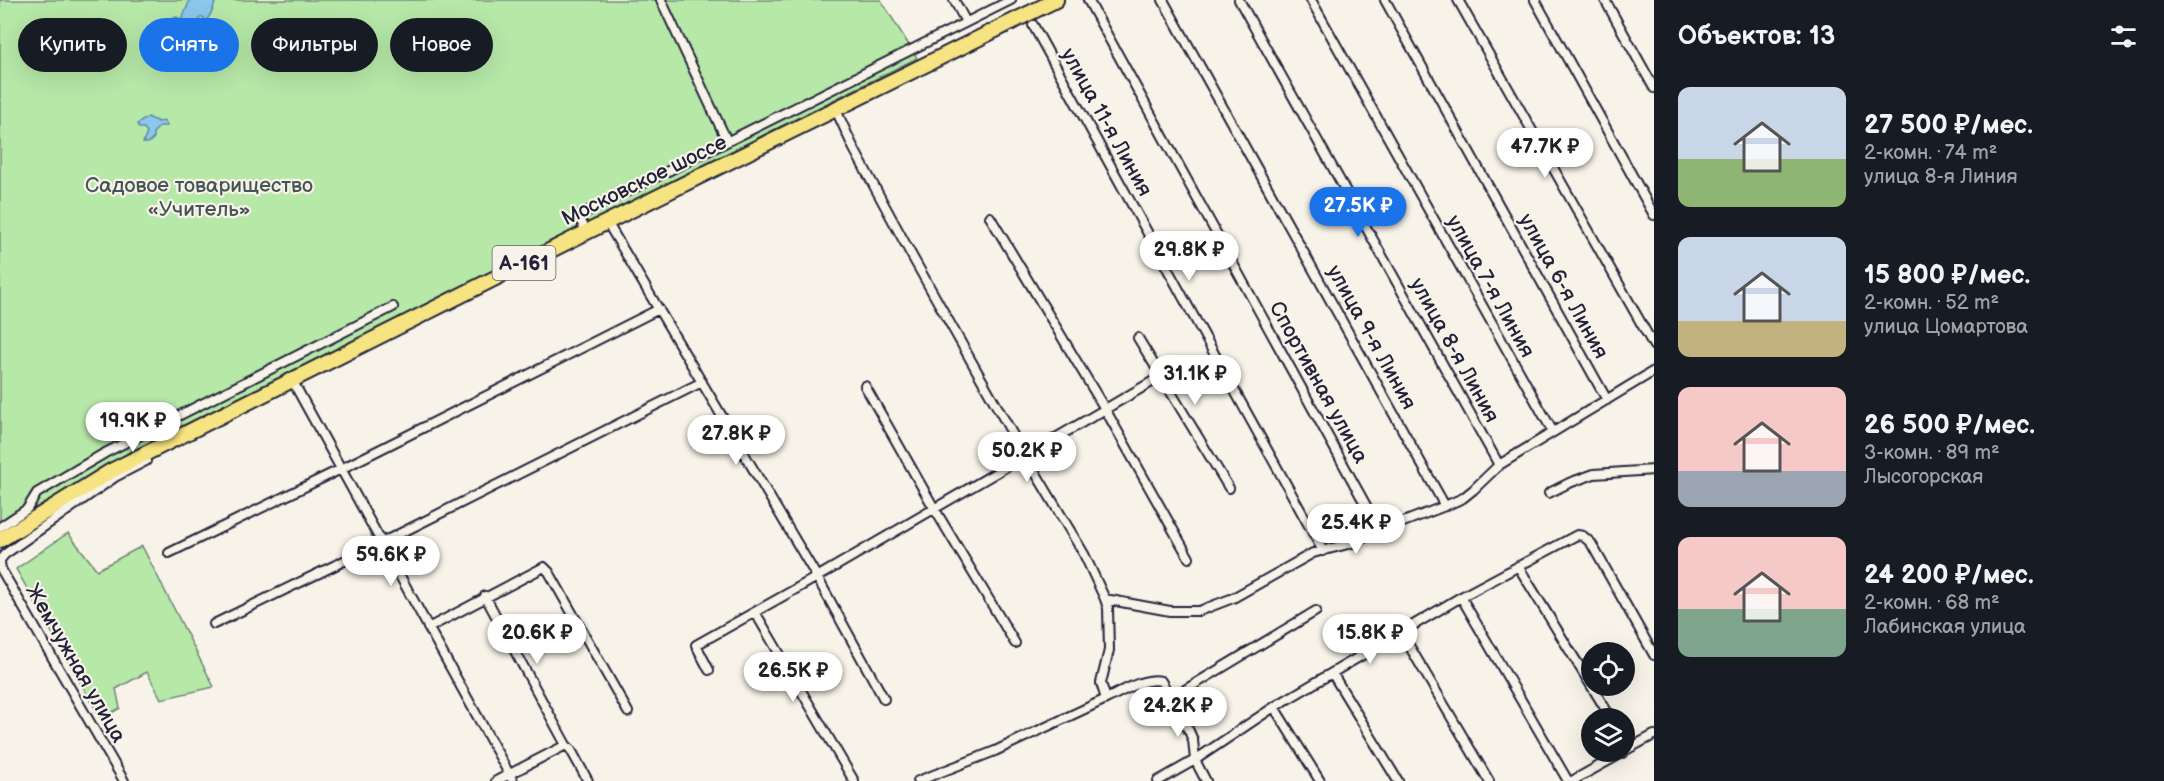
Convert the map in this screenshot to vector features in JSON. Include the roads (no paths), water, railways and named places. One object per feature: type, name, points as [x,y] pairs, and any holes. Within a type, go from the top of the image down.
[{"type":"highway","name":"Московское шоссе","points":[[0,540],[111,471],[1056,0]]},
{"type":"street","points":[[661,0],[727,141]]},
{"type":"street","points":[[954,0],[966,22]]},
{"type":"street","points":[[587,232],[578,216],[1011,0]]},
{"type":"street","name":"Спортивная улица","points":[[1088,0],[1380,531]]},
{"type":"street","name":"улица 9-я Линия","points":[[1163,0],[1445,506]]},
{"type":"street","name":"улица 8-я Линия","points":[[1239,0],[1498,465]]},
{"type":"street","name":"улица 7-я Линия","points":[[1311,0],[1552,432]]},
{"type":"street","name":"улица 6-я Линия","points":[[1385,0],[1607,400]]},
{"type":"street","points":[[1458,0],[1654,346]]},
{"type":"street","points":[[1535,0],[1654,215]]},
{"type":"street","points":[[1605,0],[1654,88]]},
{"type":"street","name":"улица 11-я Линия","points":[[1033,25],[1323,551]]},
{"type":"street","points":[[836,110],[854,149],[912,256],[1084,554],[1105,599],[1108,608],[1109,650],[1101,683],[1106,699]]},
{"type":"street","points":[[990,217],[1105,409],[1190,558]]},
{"type":"street","points":[[607,222],[817,577],[884,699]]},
{"type":"street","points":[[0,527],[27,509],[37,493],[105,453],[393,307]]},
{"type":"street","points":[[169,553],[658,309]]},
{"type":"street","points":[[1138,338],[1229,488]]},
{"type":"street","points":[[1105,599],[1170,611],[1198,611],[1233,598],[1313,553],[1352,543],[1463,498],[1498,465],[1654,371]]},
{"type":"street","points":[[709,669],[696,645],[1162,376]]},
{"type":"street","points":[[0,561],[4,554],[115,477],[293,382],[511,778]]},
{"type":"street","points":[[214,624],[702,382]]},
{"type":"street","points":[[865,386],[934,508],[1015,643]]},
{"type":"street","points":[[1549,493],[1594,474],[1654,470]]},
{"type":"street","points":[[1158,781],[1195,760],[1274,707],[1401,632],[1572,537],[1583,536],[1591,543],[1654,655]]},
{"type":"street","name":"Жемчужная улица","points":[[0,561],[1,569],[124,781]]},
{"type":"street","points":[[1518,566],[1605,708]]},
{"type":"street","points":[[428,628],[544,567],[549,572],[628,712]]},
{"type":"street","points":[[485,596],[588,781]]},
{"type":"street","points":[[1461,597],[1570,781],[1602,762]]},
{"type":"street","points":[[1170,699],[1316,611]]},
{"type":"street","points":[[755,612],[854,781]]},
{"type":"street","points":[[1401,632],[1489,781]]},
{"type":"street","points":[[1332,673],[1398,781]]},
{"type":"street","points":[[918,781],[995,751],[1106,699],[1155,679],[1161,681],[1193,740],[1195,760],[1206,781]]},
{"type":"street","points":[[1274,707],[1320,781]]},
{"type":"street","points":[[1635,744],[1654,735]]},
{"type":"street","points":[[496,781],[511,778],[566,745]]},
{"type":"water","points":[[190,0],[216,0],[208,18],[182,18]]},
{"type":"water","points":[[148,117],[158,122],[164,121],[167,126],[160,126],[153,133],[154,138],[148,143],[143,143],[147,133],[137,124]]},
{"type":"park label","name":"Садовое товарищество «Учитель»","points":[[199,197]]}]
